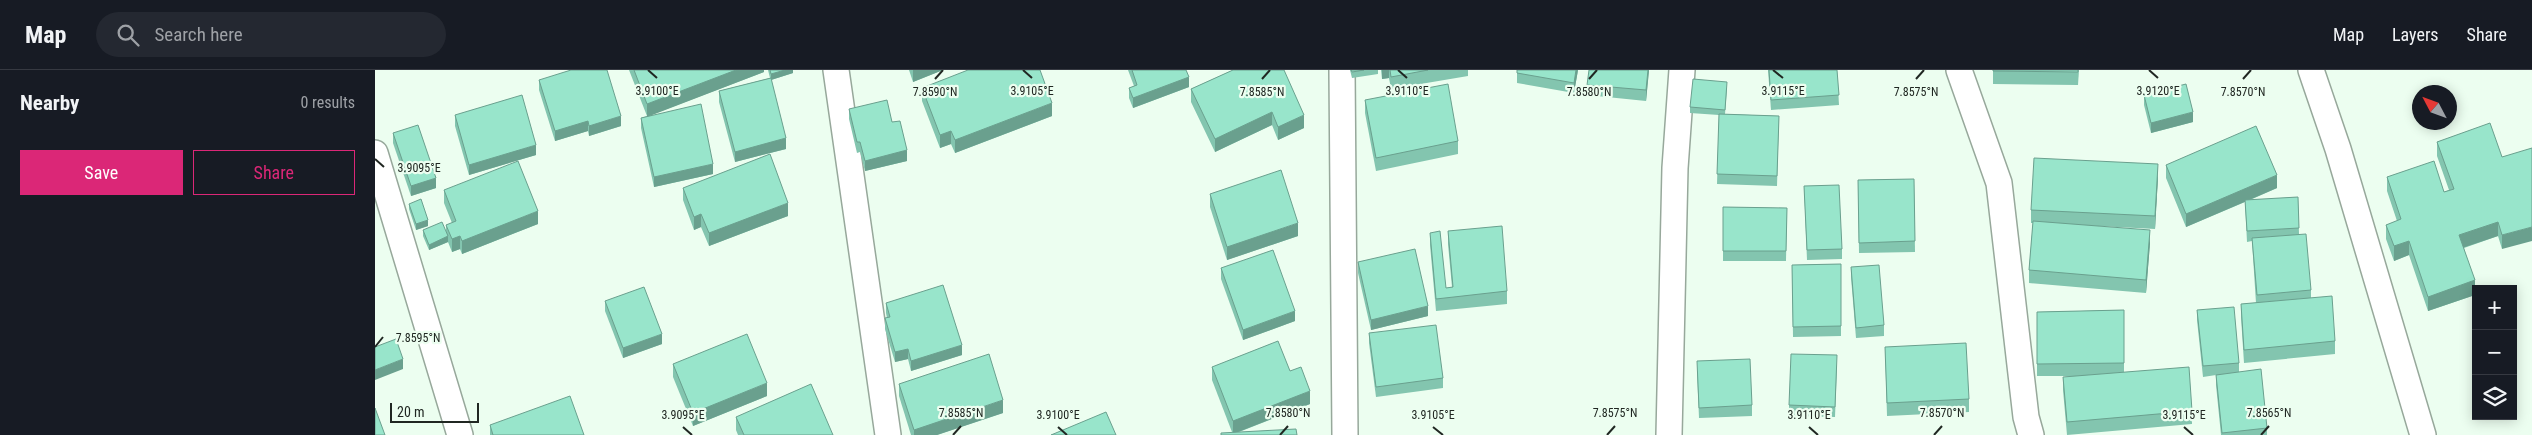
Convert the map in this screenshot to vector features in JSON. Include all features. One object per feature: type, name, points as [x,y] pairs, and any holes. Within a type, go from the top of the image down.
[{"type":"street","points":[[836,70],[888,435]]},
{"type":"street","points":[[1342,70],[1345,435]]},
{"type":"street","points":[[1669,435],[1675,168],[1682,70]]},
{"type":"street","points":[[1959,70],[1999,183],[2026,417],[2031,435]]},
{"type":"street","points":[[2311,70],[2338,149],[2423,435]]},
{"type":"street","points":[[375,153],[460,435]]},
{"type":"building","points":[[571,70],[607,70],[621,116],[589,126],[588,121],[555,131],[539,80]]},
{"type":"building","points":[[634,70],[736,70],[647,104]]},
{"type":"building","points":[[770,70],[785,70],[771,74]]},
{"type":"building","points":[[968,70],[1040,70],[1052,103],[955,140],[951,131],[940,135],[922,88]]},
{"type":"building","points":[[1132,70],[1186,70],[1189,77],[1133,98],[1129,88],[1137,85]]},
{"type":"building","points":[[1233,70],[1284,70],[1304,115],[1278,127],[1272,112],[1215,139],[1191,89]]},
{"type":"building","points":[[1390,70],[1428,70],[1391,77]]},
{"type":"building","points":[[1517,70],[1576,70],[1574,83],[1517,73]]},
{"type":"building","points":[[1589,70],[1648,70],[1646,90],[1587,85]]},
{"type":"building","points":[[1769,70],[1837,70],[1839,95],[1771,100]]},
{"type":"building","points":[[2078,70],[2078,72],[1993,71]]},
{"type":"building","points":[[771,78],[786,138],[735,152],[719,91]]},
{"type":"building","points":[[1693,79],[1727,82],[1725,110],[1690,107]]},
{"type":"building","points":[[1448,84],[1458,141],[1376,158],[1365,100]]},
{"type":"building","points":[[2186,84],[2193,112],[2151,123],[2144,95]]},
{"type":"building","points":[[522,95],[536,145],[469,165],[455,115]]},
{"type":"building","points":[[887,100],[892,122],[900,121],[907,150],[865,161],[860,142],[857,142],[849,109]]},
{"type":"building","points":[[701,104],[713,164],[654,177],[641,118]]},
{"type":"building","points":[[1719,114],[1779,116],[1777,176],[1717,174]]},
{"type":"building","points":[[2490,123],[2502,157],[2532,148],[2532,227],[2502,235],[2498,222],[2459,235],[2475,280],[2428,297],[2409,241],[2394,246],[2386,225],[2401,219],[2387,177],[2434,161],[2444,192],[2454,189],[2437,142]]},
{"type":"building","points":[[418,125],[436,178],[411,186],[393,133]]},
{"type":"building","points":[[2256,126],[2277,175],[2186,214],[2166,165]]},
{"type":"building","points":[[770,154],[788,203],[709,233],[701,214],[694,217],[683,188]]},
{"type":"building","points":[[2034,158],[2158,164],[2155,216],[2031,210]]},
{"type":"building","points":[[518,161],[538,211],[462,241],[460,236],[452,239],[446,225],[456,221],[444,190]]},
{"type":"building","points":[[1281,170],[1298,223],[1227,247],[1210,194]]},
{"type":"building","points":[[1914,179],[1915,241],[1859,243],[1858,180]]},
{"type":"building","points":[[1839,185],[1842,249],[1807,250],[1804,186]]},
{"type":"building","points":[[2298,197],[2299,228],[2247,231],[2245,200]]},
{"type":"building","points":[[421,199],[428,220],[416,224],[409,204]]},
{"type":"building","points":[[1723,207],[1787,208],[1786,251],[1723,251]]},
{"type":"building","points":[[2033,221],[2150,230],[2146,280],[2029,270]]},
{"type":"building","points":[[442,222],[448,236],[429,245],[423,230]]},
{"type":"building","points":[[1502,226],[1507,291],[1436,299],[1430,233],[1440,231],[1446,288],[1453,287],[1448,231]]},
{"type":"building","points":[[2306,234],[2311,290],[2257,295],[2252,238]]},
{"type":"building","points":[[1415,249],[1428,306],[1371,320],[1358,262]]},
{"type":"building","points":[[1273,250],[1295,311],[1243,330],[1221,268]]},
{"type":"building","points":[[1841,264],[1841,326],[1793,327],[1792,265]]},
{"type":"building","points":[[1879,265],[1884,325],[1856,328],[1851,267]]},
{"type":"building","points":[[943,285],[962,345],[911,361],[908,349],[895,352],[885,318],[890,317],[886,303]]},
{"type":"building","points":[[644,287],[662,334],[623,348],[605,301]]},
{"type":"building","points":[[2332,296],[2335,341],[2244,350],[2241,304]]},
{"type":"building","points":[[2234,307],[2239,363],[2203,366],[2197,310]]},
{"type":"building","points":[[2124,310],[2124,363],[2037,364],[2037,312]]},
{"type":"building","points":[[1436,325],[1443,378],[1376,387],[1369,333]]},
{"type":"building","points":[[747,334],[767,383],[693,413],[673,364]]},
{"type":"building","points":[[396,339],[403,359],[375,370],[375,347]]},
{"type":"building","points":[[1278,341],[1290,371],[1301,367],[1310,391],[1233,421],[1212,367]]},
{"type":"building","points":[[1966,343],[1969,399],[1887,403],[1885,347]]},
{"type":"building","points":[[989,354],[1003,400],[914,430],[899,384]]},
{"type":"building","points":[[1791,354],[1837,355],[1835,407],[1789,405]]},
{"type":"building","points":[[1750,359],[1752,405],[1699,408],[1697,361]]},
{"type":"building","points":[[2189,367],[2192,411],[2067,422],[2063,377]]},
{"type":"building","points":[[2261,369],[2267,428],[2222,433],[2216,375]]},
{"type":"building","points":[[811,384],[833,435],[744,435],[736,417]]},
{"type":"building","points":[[570,396],[584,435],[493,435],[490,425]]},
{"type":"building","points":[[375,408],[385,435],[375,435]]},
{"type":"building","points":[[1106,412],[1116,435],[1051,435]]},
{"type":"building","points":[[1296,429],[1297,435],[1221,435],[1221,433]]}]
